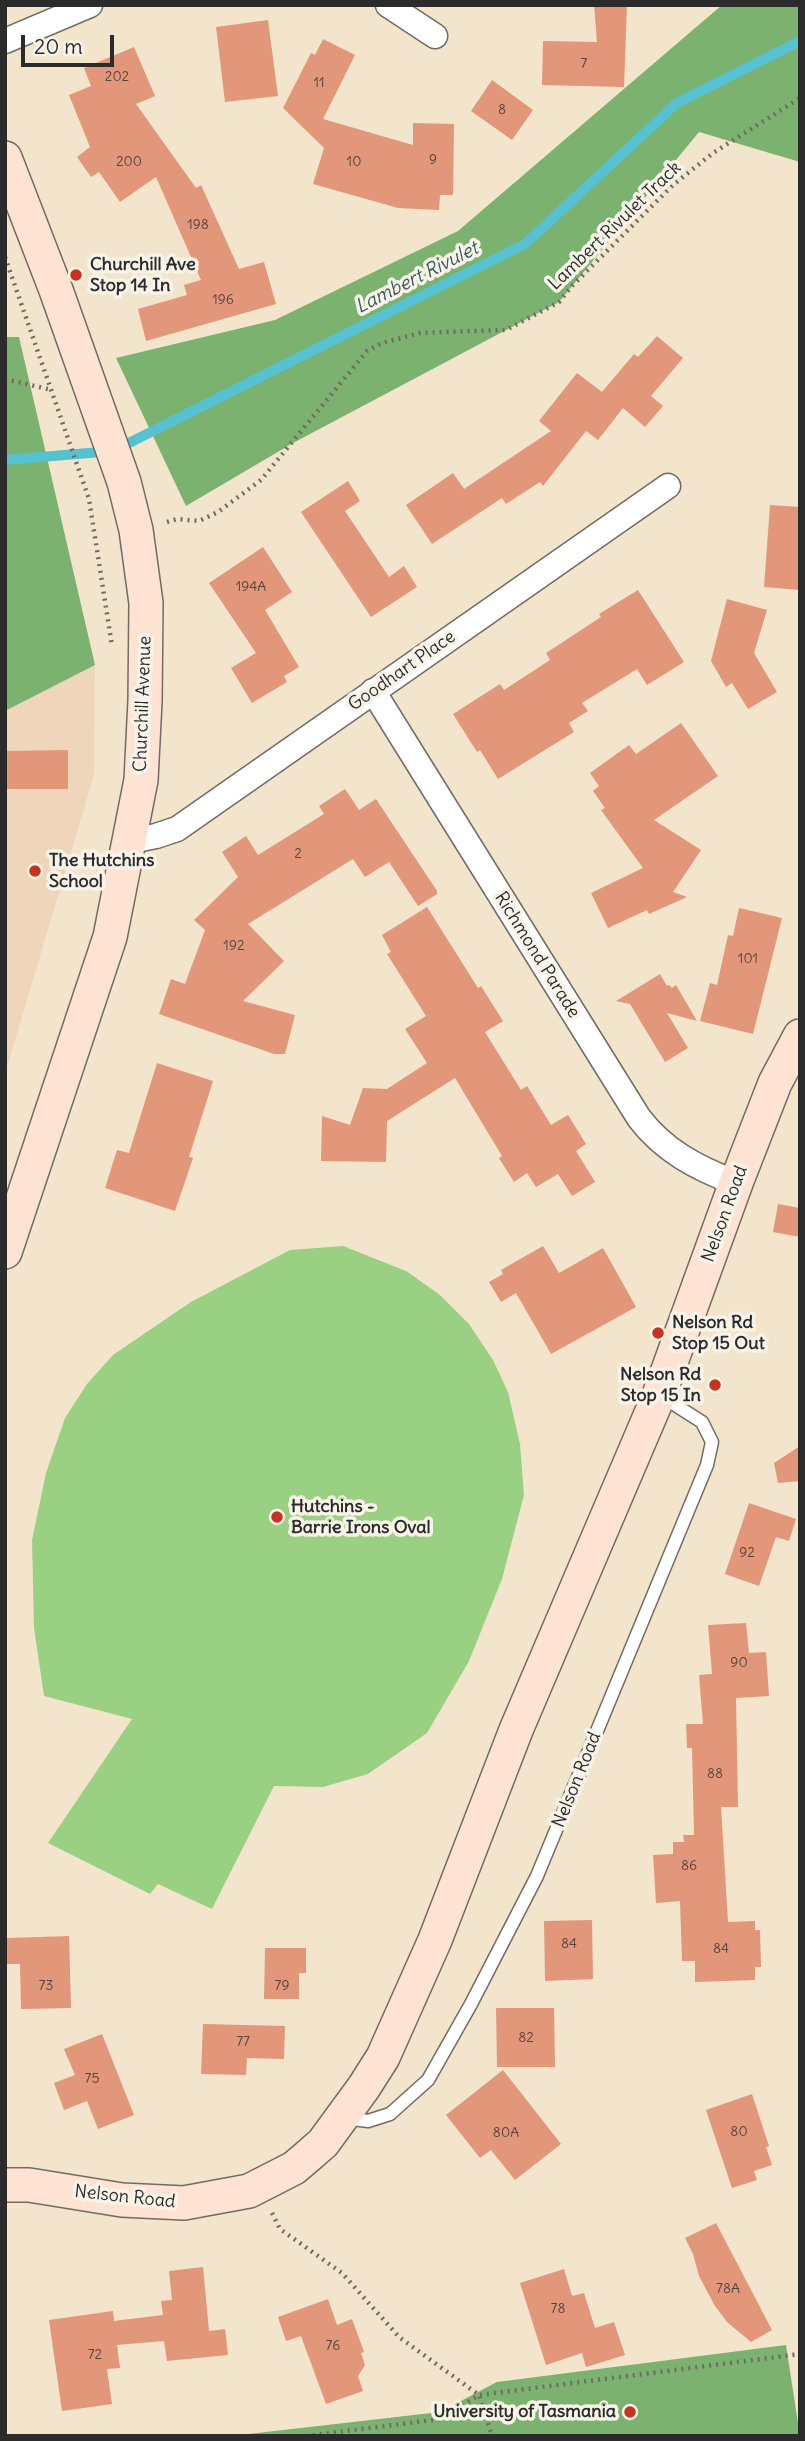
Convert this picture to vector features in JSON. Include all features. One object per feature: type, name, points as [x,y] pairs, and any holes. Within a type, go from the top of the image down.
[{"type":"street","points":[[5,41],[90,5]]},
{"type":"street","points":[[388,5],[435,36]]},
{"type":"street","name":"Churchill Avenue","points":[[5,158],[37,238],[124,482],[136,530],[146,603],[141,780],[131,841],[110,937],[5,1252]]},
{"type":"street","name":"Goodhart Place","points":[[131,841],[177,829],[668,486]]},
{"type":"street","name":"Richmond Parade","points":[[373,691],[639,1118],[654,1138],[672,1152],[689,1163],[736,1183]]},
{"type":"street","name":"Nelson Road","points":[[5,2185],[29,2185],[122,2200],[184,2203],[259,2187],[294,2168],[323,2143],[342,2118],[383,2057],[435,1940],[516,1731],[659,1395],[775,1083],[800,1036]]},
{"type":"lane","name":"Nelson Road","points":[[342,2118],[368,2121],[390,2114],[428,2080],[471,2004],[537,1876],[706,1465],[712,1442],[702,1422],[659,1395]]},
{"type":"path","name":"Lambert Rivulet Track","points":[[136,530],[177,519],[199,521],[218,512],[261,480],[367,351],[382,343],[420,333],[506,330],[559,302],[673,185],[713,153],[800,98]]},
{"type":"path","points":[[5,257],[89,499],[112,646]]},
{"type":"path","points":[[5,379],[50,389],[99,410]]},
{"type":"path","points":[[259,2187],[280,2229],[342,2273],[399,2337],[479,2395],[492,2436]]},
{"type":"path","points":[[306,2436],[441,2419],[479,2395],[800,2354]]},
{"type":"shaded area","name":"The Hutchins School","points":[[95,665],[94,775],[5,1074],[5,711]]},
{"type":"green space","points":[[722,5],[800,5],[800,162],[699,132],[559,302],[293,443],[186,506],[116,358],[275,320],[458,231]]},
{"type":"green space","points":[[5,337],[19,337],[95,665],[5,711]]},
{"type":"green space","name":"Hutchins - Barrie Irons Oval","points":[[343,1246],[406,1271],[440,1295],[469,1324],[493,1360],[508,1392],[520,1444],[524,1495],[502,1579],[469,1661],[427,1733],[368,1774],[323,1787],[274,1786],[212,1909],[158,1884],[150,1894],[48,1843],[132,1719],[44,1696],[34,1628],[32,1540],[46,1473],[65,1418],[87,1384],[113,1355],[191,1302],[290,1250]]},
{"type":"green space","name":"University of Tasmania","points":[[786,2345],[800,2436],[231,2436],[440,2412],[497,2382]]},
{"type":"building","points":[[594,5],[627,5],[624,87],[542,85],[543,41],[597,42]]},
{"type":"building","points":[[268,20],[278,96],[225,102],[216,27]]},
{"type":"building","points":[[323,39],[355,55],[323,119],[413,145],[413,123],[454,124],[453,195],[440,195],[439,210],[398,208],[313,184],[324,148],[283,108],[311,53],[315,55]]},
{"type":"building","points":[[134,47],[155,96],[136,104],[196,188],[201,185],[239,269],[264,262],[276,304],[146,341],[138,309],[187,295],[184,285],[201,280],[156,177],[120,202],[99,172],[91,177],[77,157],[90,147],[69,95],[91,86],[84,68]]},
{"type":"building","points":[[492,80],[533,110],[512,140],[471,111]]},
{"type":"building","points":[[657,336],[683,358],[651,396],[663,406],[645,427],[623,408],[598,440],[586,431],[543,486],[540,482],[506,504],[502,498],[432,544],[406,505],[453,473],[464,489],[551,431],[539,421],[577,373],[602,392],[634,354],[638,357]]},
{"type":"building","points":[[348,481],[360,501],[345,511],[389,577],[404,566],[417,587],[371,617],[301,512]]},
{"type":"building","points":[[770,505],[800,507],[800,590],[764,587]]},
{"type":"building","points":[[263,547],[292,592],[265,610],[299,667],[284,676],[287,682],[252,703],[231,668],[256,653],[209,583]]},
{"type":"building","points":[[638,590],[684,662],[647,685],[637,669],[582,703],[588,711],[569,723],[574,732],[498,779],[453,714],[500,684],[504,690],[550,660],[546,653],[601,617],[599,614]]},
{"type":"building","points":[[727,599],[767,610],[754,653],[777,692],[748,709],[732,683],[726,687],[711,661]]},
{"type":"building","points":[[681,723],[718,776],[654,820],[701,850],[673,892],[687,897],[649,914],[647,910],[608,928],[591,893],[643,868],[601,810],[605,808],[593,791],[599,786],[590,773],[629,745],[636,754]]},
{"type":"building","points":[[68,750],[68,789],[5,789],[5,751]]},
{"type":"building","points":[[345,789],[359,810],[376,799],[437,894],[418,906],[389,862],[365,877],[353,859],[248,924],[284,961],[243,1001],[295,1015],[285,1054],[274,1054],[159,1014],[171,979],[185,984],[205,930],[194,920],[238,877],[222,852],[246,836],[258,855],[324,814],[319,806]]},
{"type":"building","points":[[427,907],[478,988],[481,986],[503,1021],[485,1032],[521,1090],[527,1086],[551,1125],[568,1115],[586,1144],[576,1151],[595,1182],[572,1196],[558,1174],[536,1187],[527,1173],[514,1182],[499,1158],[502,1156],[455,1078],[387,1121],[386,1162],[321,1161],[322,1116],[350,1125],[363,1088],[387,1089],[427,1063],[405,1029],[426,1016],[387,954],[391,952],[382,935]]},
{"type":"building","points":[[739,908],[782,918],[753,1034],[700,1021],[710,983],[717,985],[728,935],[733,936]]},
{"type":"building","points":[[660,974],[667,986],[672,988],[676,985],[697,1021],[667,1013],[688,1048],[665,1062],[630,1004],[616,1001]]},
{"type":"building","points":[[157,1063],[213,1081],[189,1157],[193,1158],[175,1211],[105,1188],[117,1150],[129,1153]]},
{"type":"building","points":[[778,1204],[800,1208],[800,1237],[773,1232]]},
{"type":"building","points":[[543,1246],[559,1273],[603,1248],[636,1307],[551,1354],[516,1293],[501,1302],[489,1282],[503,1274],[501,1270]]},
{"type":"building","points":[[800,1446],[800,1481],[778,1483],[774,1463]]},
{"type":"building","points":[[749,1503],[796,1519],[789,1541],[776,1537],[759,1586],[725,1574]]},
{"type":"building","points":[[746,1623],[749,1653],[766,1652],[769,1696],[736,1698],[738,1807],[721,1807],[728,1922],[755,1921],[755,1930],[760,1930],[761,1967],[755,1967],[755,1980],[695,1982],[695,1961],[682,1961],[680,1901],[656,1903],[653,1855],[673,1854],[673,1842],[684,1842],[683,1835],[694,1835],[692,1748],[687,1748],[686,1724],[703,1724],[699,1675],[712,1674],[708,1625]]},
{"type":"building","points":[[592,1920],[593,1979],[545,1981],[544,1921]]},
{"type":"building","points":[[69,1936],[71,2008],[21,2009],[20,1964],[7,1964],[7,1938]]},
{"type":"building","points":[[265,1948],[306,1948],[306,1973],[299,1973],[299,1999],[264,1999]]},
{"type":"building","points":[[496,2008],[554,2008],[555,2067],[497,2067]]},
{"type":"building","points":[[203,2024],[285,2026],[284,2059],[247,2058],[246,2075],[201,2074]]},
{"type":"building","points":[[102,2034],[134,2115],[98,2129],[87,2101],[64,2110],[54,2083],[75,2075],[64,2049]]},
{"type":"building","points":[[503,2070],[561,2144],[515,2180],[491,2150],[480,2158],[446,2115]]},
{"type":"building","points":[[752,2094],[769,2146],[766,2147],[772,2165],[754,2171],[757,2180],[732,2188],[706,2110]]},
{"type":"building","points":[[716,2223],[772,2330],[751,2342],[727,2322],[715,2306],[699,2276],[685,2238]]},
{"type":"building","points":[[203,2267],[209,2331],[225,2329],[228,2355],[167,2361],[164,2341],[117,2345],[120,2368],[107,2369],[112,2404],[62,2411],[49,2320],[113,2311],[114,2321],[163,2315],[161,2301],[172,2300],[169,2271]]},
{"type":"building","points":[[564,2269],[572,2296],[584,2293],[595,2328],[614,2322],[625,2355],[586,2367],[582,2353],[546,2365],[520,2283]]},
{"type":"building","points":[[328,2299],[337,2325],[352,2319],[364,2352],[361,2353],[365,2365],[358,2376],[363,2391],[326,2404],[301,2336],[286,2341],[278,2317]]},
{"type":"waterway","name":"Lambert Rivulet","points":[[5,460],[113,451],[525,244],[677,103],[800,41]]},
{"type":"place","name":"Churchill Ave Stop 14 In","points":[[76,275]]},
{"type":"place","name":"The Hutchins School","points":[[35,871]]},
{"type":"place","name":"Nelson Rd Stop 15 Out","points":[[658,1333]]},
{"type":"place","name":"Nelson Rd Stop 15 In","points":[[715,1385]]},
{"type":"place","name":"Hutchins - Barrie Irons Oval","points":[[277,1517]]},
{"type":"place","name":"University of Tasmania","points":[[630,2412]]}]
